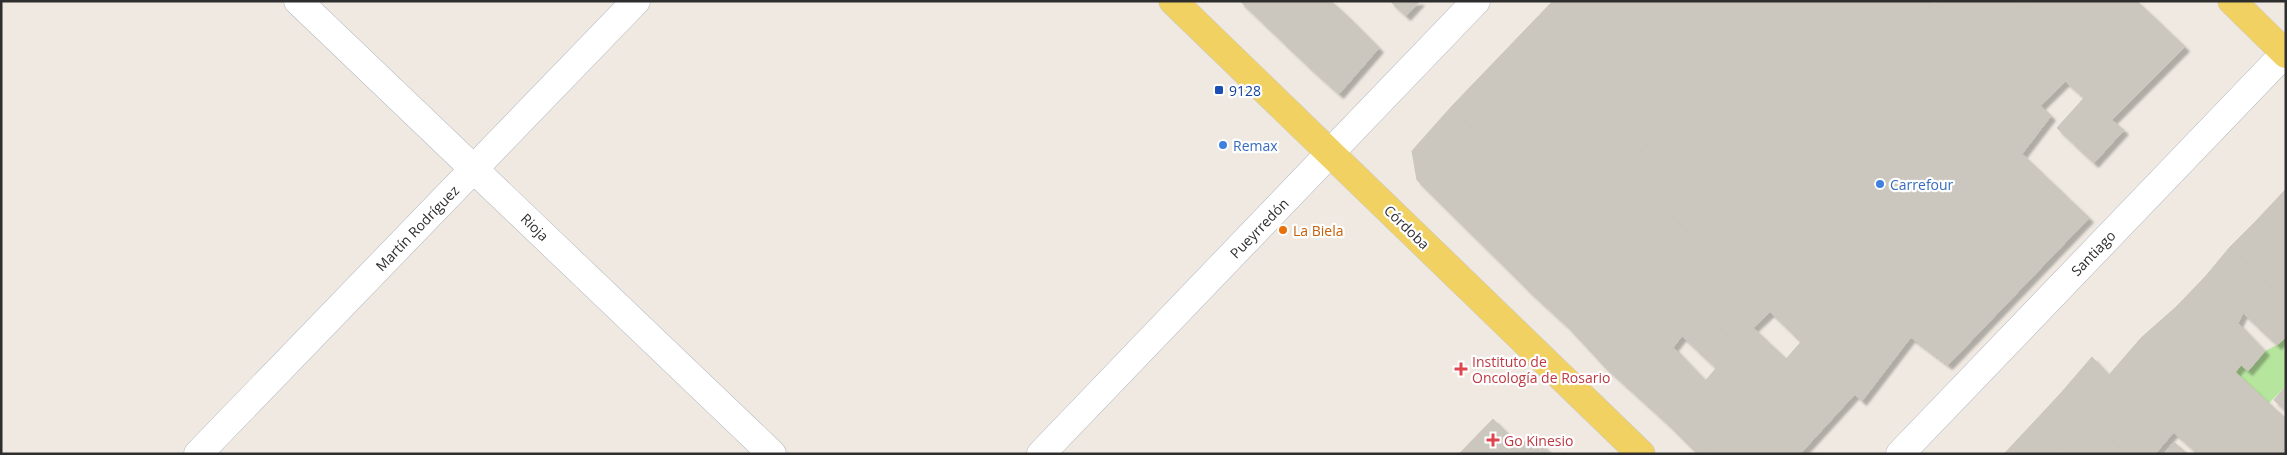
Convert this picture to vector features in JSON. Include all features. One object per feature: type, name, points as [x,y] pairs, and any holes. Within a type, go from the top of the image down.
[{"type":"main road","name":"Córdoba","points":[[1172,1],[1641,454]]},
{"type":"main road","points":[[2232,1],[2285,53]]},
{"type":"street","name":"Rioja","points":[[298,1],[772,454]]},
{"type":"street","name":"Martín Rodríguez","points":[[198,454],[636,1]]},
{"type":"street","name":"Pueyrredón","points":[[1042,454],[1476,1]]},
{"type":"street","name":"Santiago","points":[[1900,454],[2285,53]]},
{"type":"green space","points":[[2286,337],[2286,386],[2269,403],[2235,372],[2241,365],[2248,371],[2265,351],[2277,345]]},
{"type":"building","points":[[1240,1],[1331,1],[1351,20],[1309,67]]},
{"type":"building","points":[[1390,1],[1420,1],[1406,16]]},
{"type":"building","name":"Carrefour","points":[[1553,1],[1931,1],[2051,116],[2022,154],[2089,218],[1948,365],[1650,142],[1597,198],[1507,108],[1477,136],[1452,106]]},
{"type":"building","points":[[1936,1],[2031,1],[1980,49],[1934,4]]},
{"type":"building","points":[[2031,1],[2137,1],[2142,6],[2040,106],[1980,49]]},
{"type":"building","points":[[2142,6],[2185,47],[2111,121],[2065,81]]},
{"type":"building","points":[[1351,20],[1379,48],[1339,94],[1309,67]]},
{"type":"building","points":[[2084,98],[2124,130],[2094,163],[2057,128]]},
{"type":"building","points":[[1452,106],[1477,136],[1507,108],[1608,209],[1529,291],[1417,180],[1412,151]]},
{"type":"building","points":[[1650,142],[1911,337],[1862,401],[1624,170]]},
{"type":"building","points":[[1624,170],[1770,312],[1736,344],[1597,198]]},
{"type":"building","points":[[2286,189],[2286,247],[2257,220]]},
{"type":"building","points":[[1608,209],[1643,246],[1567,326],[1529,291]]},
{"type":"building","points":[[2257,220],[2286,247],[2286,301],[2230,247]]},
{"type":"building","points":[[1643,246],[1680,285],[1605,367],[1567,326]]},
{"type":"building","points":[[2230,247],[2286,301],[2286,337],[2277,345],[2205,277]]},
{"type":"building","points":[[2205,277],[2243,313],[2238,323],[2265,351],[2248,371],[2176,307]]},
{"type":"building","points":[[1680,285],[1736,344],[1716,368],[1682,336],[1636,395],[1605,367]]},
{"type":"building","points":[[2176,307],[2241,365],[2211,403],[2141,338]]},
{"type":"building","points":[[1751,326],[1786,359],[1704,454],[1698,454],[1669,425]]},
{"type":"building","points":[[2141,338],[2224,416],[2195,451],[2109,375]]},
{"type":"building","points":[[1801,342],[1855,394],[1800,454],[1793,454],[1745,406]]},
{"type":"building","points":[[1673,347],[1706,381],[1669,425],[1636,395]]},
{"type":"building","points":[[2092,357],[2109,375],[2174,432],[2155,454],[2126,454],[2061,393]]},
{"type":"building","points":[[2235,372],[2286,419],[2286,454],[2223,454],[2236,437],[2220,420],[2224,416],[2211,403]]},
{"type":"building","points":[[2286,386],[2286,411],[2274,400]]},
{"type":"building","points":[[2061,393],[2126,454],[2068,454],[2034,422]]},
{"type":"building","points":[[1745,406],[1793,454],[1704,454]]},
{"type":"building","name":"Go Kinesio","points":[[1493,419],[1520,446],[1532,434],[1551,454],[1459,454]]},
{"type":"building","points":[[2220,420],[2238,435],[2223,454],[2193,454]]},
{"type":"building","points":[[2034,422],[2068,454],[2004,454]]},
{"type":"building","points":[[2174,442],[2187,454],[2165,454]]},
{"type":"place","name":"9128","points":[[1219,90]]},
{"type":"place","name":"Remax","points":[[1223,145]]},
{"type":"place","name":"Carrefour","points":[[1880,184]]},
{"type":"place","name":"La Biela","points":[[1283,230]]},
{"type":"place","name":"Instituto de Oncología de Rosario","points":[[1461,369]]},
{"type":"place","name":"Go Kinesio","points":[[1493,440]]}]
